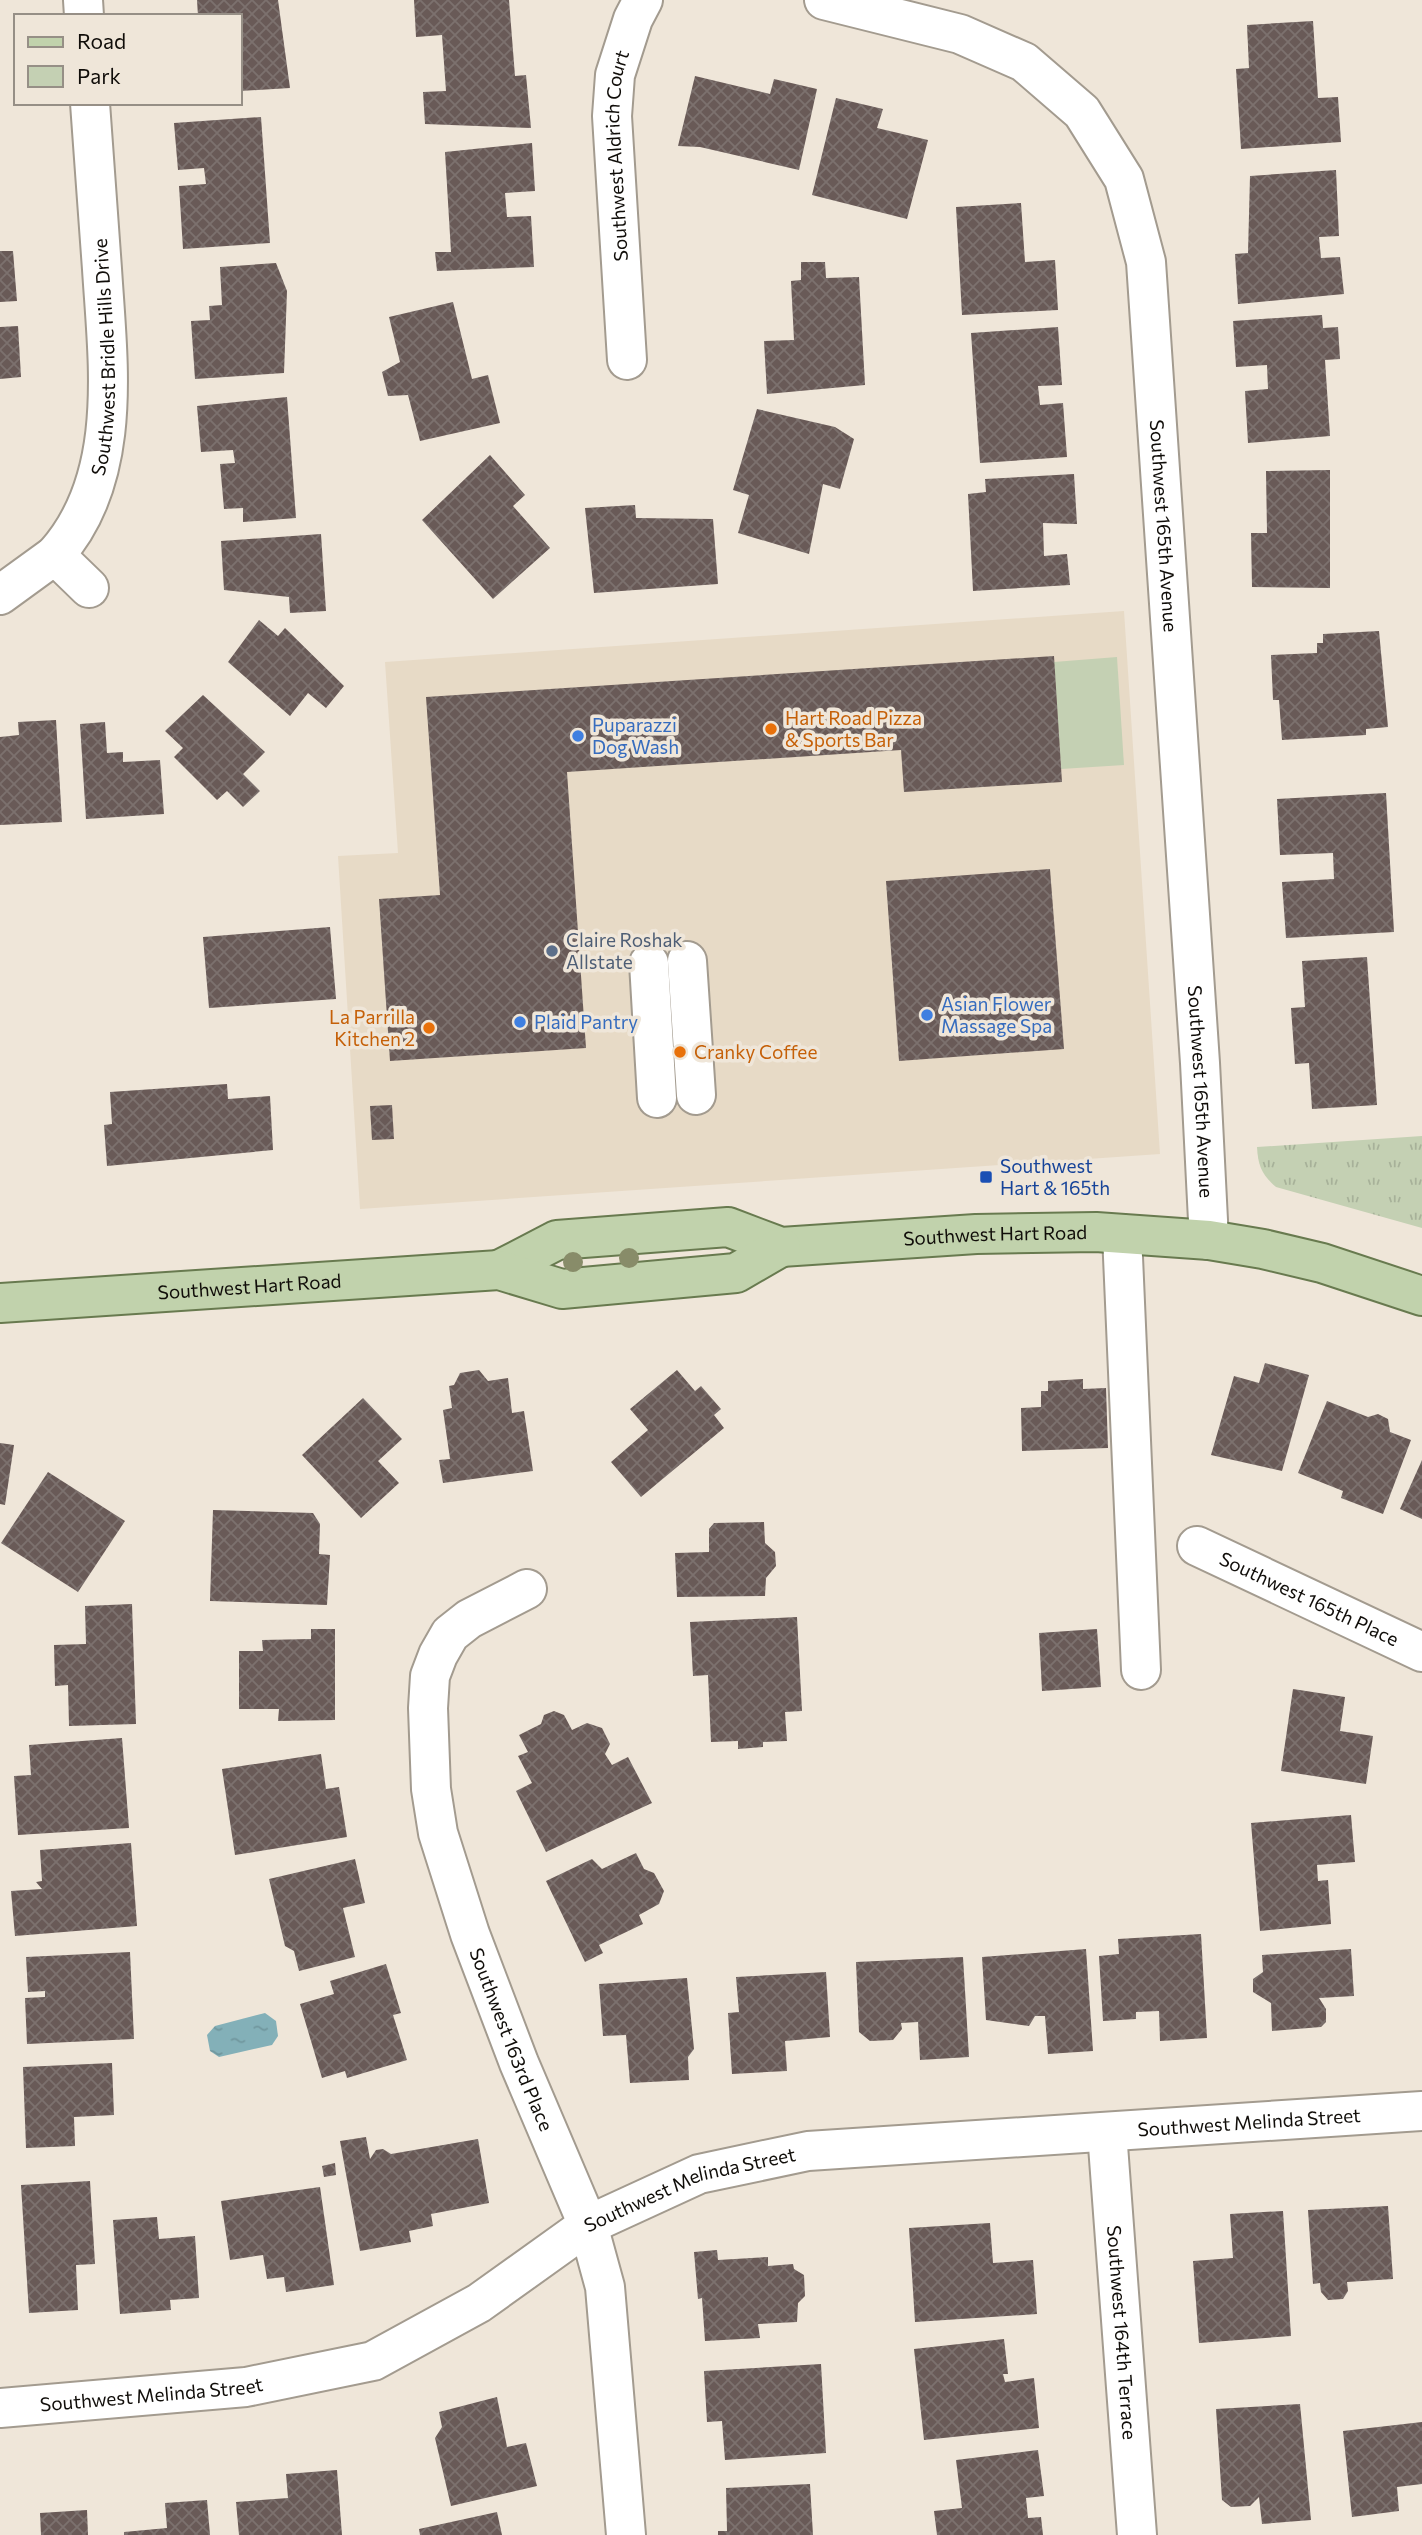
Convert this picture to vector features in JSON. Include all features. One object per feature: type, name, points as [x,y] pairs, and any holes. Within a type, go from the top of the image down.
[{"type":"main road","name":"Southwest Hart Road","points":[[0,1303],[499,1270],[558,1240],[728,1227],[781,1247],[976,1234],[1096,1232],[1209,1240],[1322,1263],[1422,1296]]},
{"type":"street","name":"Southwest Aldrich Court","points":[[627,360],[612,116],[615,75],[633,19],[643,0]]},
{"type":"street","name":"Southwest 165th Avenue","points":[[824,0],[960,34],[1024,62],[1082,112],[1124,179],[1146,262],[1200,1063],[1209,1240]]},
{"type":"street","name":"Southwest Bridle Hills Drive","points":[[0,595],[55,555],[69,540],[94,487],[110,385],[90,105]]},
{"type":"street","points":[[55,555],[89,588]]},
{"type":"street","points":[[687,961],[696,1095]]},
{"type":"street","points":[[649,962],[657,1098]]},
{"type":"street","points":[[1122,1234],[1141,1670]]},
{"type":"street","name":"Southwest 165th Place","points":[[1197,1546],[1422,1652]]},
{"type":"street","name":"Southwest 163rd Place","points":[[527,1589],[469,1619],[450,1634],[438,1655],[430,1676],[431,1789],[442,1845],[470,1934],[519,2063],[588,2225],[605,2287],[626,2535]]},
{"type":"street","name":"Southwest Melinda Street","points":[[0,2408],[246,2387],[373,2361],[479,2303],[588,2225],[699,2174],[808,2151],[1422,2111]]},
{"type":"street","name":"Southwest 164th Terrace","points":[[1107,2132],[1137,2535]]},
{"type":"shaded area","points":[[1124,611],[1160,1154],[360,1209],[338,856],[398,853],[385,662]]},
{"type":"green space","points":[[1117,657],[1124,765],[1061,769],[1054,662]]},
{"type":"green space","points":[[1422,1136],[1422,1228],[1276,1187],[1262,1170],[1257,1147]]},
{"type":"water","points":[[265,2013],[276,2021],[278,2036],[272,2045],[219,2057],[210,2051],[207,2035],[215,2026]]},
{"type":"building","points":[[197,0],[278,0],[290,88],[242,91],[242,14],[198,14]]},
{"type":"building","points":[[414,0],[509,0],[515,76],[526,75],[531,128],[425,124],[423,92],[446,91],[442,35],[416,37]]},
{"type":"building","points":[[1313,21],[1318,98],[1338,97],[1341,142],[1241,149],[1236,69],[1249,68],[1247,25]]},
{"type":"building","points":[[695,76],[770,94],[774,79],[817,89],[799,170],[700,147],[678,146]]},
{"type":"building","points":[[836,98],[883,109],[877,128],[928,140],[907,219],[812,195]]},
{"type":"building","points":[[261,117],[270,243],[183,249],[179,186],[206,184],[204,168],[178,170],[174,123]]},
{"type":"building","points":[[532,143],[535,191],[505,193],[507,217],[531,216],[534,267],[437,271],[435,252],[451,252],[445,152]]},
{"type":"building","points":[[1336,170],[1339,236],[1319,237],[1321,258],[1340,257],[1344,294],[1238,304],[1235,254],[1248,253],[1250,176]]},
{"type":"building","points":[[1021,203],[1025,262],[1055,260],[1058,310],[962,315],[956,207]]},
{"type":"building","points":[[0,251],[13,251],[17,301],[0,302]]},
{"type":"building","points":[[801,262],[825,262],[826,278],[859,277],[865,385],[767,394],[764,341],[794,340],[791,281],[801,280]]},
{"type":"building","points":[[276,263],[287,291],[284,373],[195,379],[191,321],[210,320],[209,306],[222,305],[220,267]]},
{"type":"building","points":[[453,302],[472,379],[488,375],[500,423],[420,441],[408,395],[388,396],[382,372],[400,362],[389,317]]},
{"type":"building","points":[[1322,315],[1323,328],[1338,327],[1340,359],[1325,360],[1330,436],[1248,443],[1245,391],[1268,389],[1267,365],[1236,367],[1233,321]]},
{"type":"building","points":[[18,326],[21,377],[0,379],[0,327]]},
{"type":"building","points":[[1058,327],[1062,385],[1038,386],[1040,405],[1063,403],[1067,457],[980,463],[971,333]]},
{"type":"building","points":[[287,397],[296,518],[243,522],[243,508],[224,509],[220,464],[235,463],[233,450],[201,452],[197,406]]},
{"type":"building","points":[[757,409],[835,427],[854,439],[840,489],[823,484],[809,554],[738,533],[749,495],[733,490]]},
{"type":"building","points":[[490,455],[525,495],[513,506],[550,548],[493,599],[422,520]]},
{"type":"building","points":[[1330,470],[1330,588],[1252,587],[1251,533],[1267,533],[1266,471]]},
{"type":"building","points":[[1074,474],[1077,524],[1043,523],[1044,556],[1067,554],[1070,585],[973,591],[968,494],[986,492],[985,479]]},
{"type":"building","points":[[635,505],[636,518],[713,519],[718,584],[594,593],[585,508]]},
{"type":"building","points":[[321,534],[326,611],[290,613],[289,597],[224,590],[221,541]]},
{"type":"building","points":[[259,620],[278,636],[285,628],[344,686],[326,708],[308,693],[290,716],[228,662]]},
{"type":"building","points":[[1379,631],[1388,727],[1366,729],[1366,735],[1282,740],[1279,700],[1273,700],[1271,655],[1317,653],[1317,643],[1323,643],[1323,634]]},
{"type":"building","points":[[1054,656],[1062,782],[904,792],[901,750],[567,772],[586,1048],[390,1061],[379,899],[440,895],[426,697]]},
{"type":"building","points":[[203,695],[265,752],[243,774],[260,791],[243,807],[227,791],[217,800],[174,757],[183,748],[165,731]]},
{"type":"building","points":[[56,720],[62,822],[0,825],[0,737],[19,735],[18,722]]},
{"type":"building","points":[[105,722],[107,753],[123,752],[123,762],[160,760],[164,814],[86,819],[80,724]]},
{"type":"building","points":[[1386,793],[1394,932],[1286,938],[1282,882],[1334,879],[1333,853],[1280,855],[1277,799]]},
{"type":"building","points":[[1050,869],[1064,1049],[899,1061],[886,881]]},
{"type":"building","points":[[330,927],[336,999],[209,1008],[203,937]]},
{"type":"building","points":[[1367,957],[1377,1105],[1312,1109],[1309,1063],[1295,1064],[1291,1008],[1305,1007],[1302,961]]},
{"type":"building","points":[[227,1084],[228,1099],[270,1096],[273,1150],[107,1166],[104,1125],[112,1124],[110,1092]]},
{"type":"building","points":[[392,1105],[394,1139],[372,1140],[370,1106]]},
{"type":"building","points":[[1265,1363],[1309,1375],[1282,1471],[1211,1455],[1234,1376],[1259,1383]]},
{"type":"building","points":[[479,1370],[488,1381],[508,1378],[512,1413],[524,1411],[533,1471],[443,1483],[439,1460],[450,1459],[443,1410],[452,1408],[449,1386],[454,1385],[460,1373]]},
{"type":"building","points":[[677,1370],[695,1391],[701,1386],[721,1409],[714,1415],[724,1428],[641,1497],[611,1462],[648,1430],[630,1409]]},
{"type":"building","points":[[1083,1379],[1083,1389],[1106,1388],[1108,1448],[1022,1451],[1021,1408],[1041,1407],[1041,1391],[1048,1391],[1048,1381]]},
{"type":"building","points":[[363,1398],[402,1439],[378,1461],[399,1483],[361,1518],[302,1455]]},
{"type":"building","points":[[1327,1401],[1368,1417],[1378,1414],[1388,1419],[1390,1432],[1411,1440],[1383,1514],[1341,1498],[1343,1491],[1298,1473]]},
{"type":"building","points":[[0,1443],[14,1445],[5,1505],[0,1504]]},
{"type":"building","points":[[1422,1460],[1422,1519],[1400,1509]]},
{"type":"building","points":[[48,1472],[125,1521],[78,1592],[1,1543]]},
{"type":"building","points":[[213,1510],[313,1513],[320,1524],[319,1554],[330,1555],[327,1605],[210,1601]]},
{"type":"building","points":[[764,1522],[765,1543],[775,1552],[776,1566],[766,1578],[765,1596],[677,1597],[675,1553],[709,1552],[709,1529],[714,1523]]},
{"type":"building","points":[[132,1604],[136,1724],[69,1726],[68,1685],[55,1686],[54,1645],[86,1644],[85,1606]]},
{"type":"building","points":[[797,1617],[802,1711],[785,1712],[787,1741],[763,1742],[763,1747],[738,1749],[738,1741],[711,1742],[708,1675],[693,1676],[690,1622]]},
{"type":"building","points":[[311,1629],[335,1629],[335,1720],[278,1721],[279,1709],[239,1709],[239,1651],[263,1651],[262,1640],[311,1639]]},
{"type":"building","points":[[1097,1629],[1101,1687],[1042,1691],[1039,1633]]},
{"type":"building","points":[[1293,1689],[1345,1697],[1340,1731],[1373,1736],[1366,1784],[1281,1771]]},
{"type":"building","points":[[554,1711],[564,1715],[572,1730],[587,1723],[602,1728],[610,1744],[605,1754],[612,1765],[628,1757],[652,1803],[546,1852],[516,1791],[532,1783],[518,1756],[528,1752],[519,1735],[541,1724],[544,1715]]},
{"type":"building","points":[[122,1738],[129,1828],[18,1835],[14,1776],[31,1775],[29,1745]]},
{"type":"building","points":[[321,1754],[326,1789],[339,1787],[347,1837],[235,1855],[222,1769]]},
{"type":"building","points":[[1351,1815],[1355,1862],[1317,1865],[1318,1881],[1328,1880],[1331,1924],[1260,1931],[1251,1823]]},
{"type":"building","points":[[131,1843],[137,1926],[15,1936],[11,1891],[42,1889],[36,1882],[42,1881],[40,1850]]},
{"type":"building","points":[[636,1853],[644,1869],[654,1873],[664,1891],[659,1904],[639,1915],[643,1924],[599,1945],[603,1953],[585,1962],[546,1881],[592,1859],[602,1869]]},
{"type":"building","points":[[355,1859],[365,1903],[343,1908],[355,1957],[299,1971],[294,1951],[285,1946],[269,1879]]},
{"type":"building","points":[[1201,1934],[1207,2038],[1160,2041],[1159,2011],[1136,2012],[1136,2019],[1103,2021],[1099,1956],[1119,1954],[1118,1939]]},
{"type":"building","points":[[1086,1949],[1093,2051],[1048,2054],[1045,2016],[1035,2016],[1029,2026],[986,2020],[982,1957]]},
{"type":"building","points":[[1351,1949],[1354,1996],[1319,1998],[1326,2009],[1326,2022],[1321,2027],[1272,2031],[1271,2003],[1253,1992],[1253,1979],[1263,1972],[1262,1955]]},
{"type":"building","points":[[130,1952],[134,2039],[27,2044],[25,1998],[45,1997],[45,1991],[28,1992],[26,1957]]},
{"type":"building","points":[[963,1957],[969,2057],[920,2060],[918,2022],[901,2023],[902,2029],[893,2040],[870,2041],[859,2032],[856,1962]]},
{"type":"building","points":[[386,1964],[401,2013],[393,2015],[407,2060],[347,2078],[345,2071],[322,2078],[300,2004],[334,1994],[330,1981]]},
{"type":"building","points":[[826,1972],[830,2037],[785,2041],[787,2071],[732,2074],[728,2013],[739,2012],[736,1977]]},
{"type":"building","points":[[687,1978],[694,2049],[688,2057],[689,2080],[630,2083],[626,2035],[603,2036],[599,1984]]},
{"type":"building","points":[[112,2063],[114,2115],[74,2117],[75,2146],[26,2148],[23,2067]]},
{"type":"building","points":[[366,2137],[370,2159],[376,2150],[383,2149],[391,2154],[478,2139],[489,2203],[431,2214],[433,2226],[409,2231],[411,2242],[360,2251],[340,2141]]},
{"type":"building","points":[[335,2163],[336,2175],[324,2177],[322,2166]]},
{"type":"building","points":[[90,2181],[95,2264],[76,2265],[78,2310],[29,2313],[21,2185]]},
{"type":"building","points":[[320,2187],[334,2285],[286,2292],[284,2277],[267,2279],[263,2255],[230,2260],[221,2201]]},
{"type":"building","points":[[1388,2206],[1393,2279],[1347,2282],[1348,2291],[1343,2299],[1328,2300],[1321,2292],[1320,2283],[1313,2284],[1308,2210]]},
{"type":"building","points":[[1283,2211],[1291,2336],[1199,2343],[1193,2261],[1233,2258],[1230,2214]]},
{"type":"building","points":[[157,2217],[159,2239],[195,2236],[199,2298],[170,2300],[171,2310],[120,2314],[113,2220]]},
{"type":"building","points":[[990,2223],[993,2263],[1033,2260],[1037,2314],[915,2322],[909,2228]]},
{"type":"building","points":[[717,2250],[718,2260],[768,2257],[768,2266],[793,2264],[794,2269],[804,2275],[805,2296],[798,2303],[797,2322],[758,2324],[760,2338],[705,2341],[702,2298],[698,2299],[694,2252]]},
{"type":"building","points":[[1004,2339],[1008,2374],[1003,2374],[1005,2382],[1034,2378],[1039,2428],[924,2440],[914,2349]]},
{"type":"building","points":[[821,2364],[826,2453],[725,2460],[722,2421],[707,2422],[704,2371]]},
{"type":"building","points":[[497,2397],[507,2447],[526,2443],[537,2486],[451,2506],[435,2438],[442,2427],[439,2412]]},
{"type":"building","points":[[1300,2404],[1311,2520],[1262,2524],[1259,2497],[1250,2506],[1231,2507],[1222,2500],[1216,2409]]},
{"type":"building","points":[[1422,2422],[1422,2484],[1397,2487],[1399,2511],[1352,2517],[1343,2431]]},
{"type":"building","points":[[1038,2450],[1044,2496],[1026,2498],[1028,2518],[1041,2517],[1043,2535],[937,2535],[934,2511],[962,2508],[956,2460]]},
{"type":"building","points":[[337,2470],[342,2535],[239,2535],[236,2502],[288,2498],[286,2474]]},
{"type":"building","points":[[810,2484],[813,2535],[718,2535],[718,2531],[727,2531],[726,2488]]},
{"type":"building","points":[[207,2500],[210,2535],[124,2535],[124,2532],[167,2528],[165,2503]]},
{"type":"building","points":[[87,2510],[88,2535],[41,2535],[40,2513]]},
{"type":"building","points":[[497,2512],[502,2535],[420,2535],[419,2529]]},
{"type":"place","name":"Hart Road Pizza & Sports Bar","points":[[771,729]]},
{"type":"place","name":"Puparazzi Dog Wash","points":[[578,736]]},
{"type":"place","name":"Claire Roshak Allstate","points":[[552,951]]},
{"type":"place","name":"Asian Flower Massage Spa","points":[[927,1015]]},
{"type":"place","name":"Plaid Pantry","points":[[520,1022]]},
{"type":"place","name":"La Parrilla Kitchen 2","points":[[429,1028]]},
{"type":"place","name":"Cranky Coffee","points":[[680,1052]]},
{"type":"place","name":"Southwest Hart & 165th","points":[[986,1177]]}]
